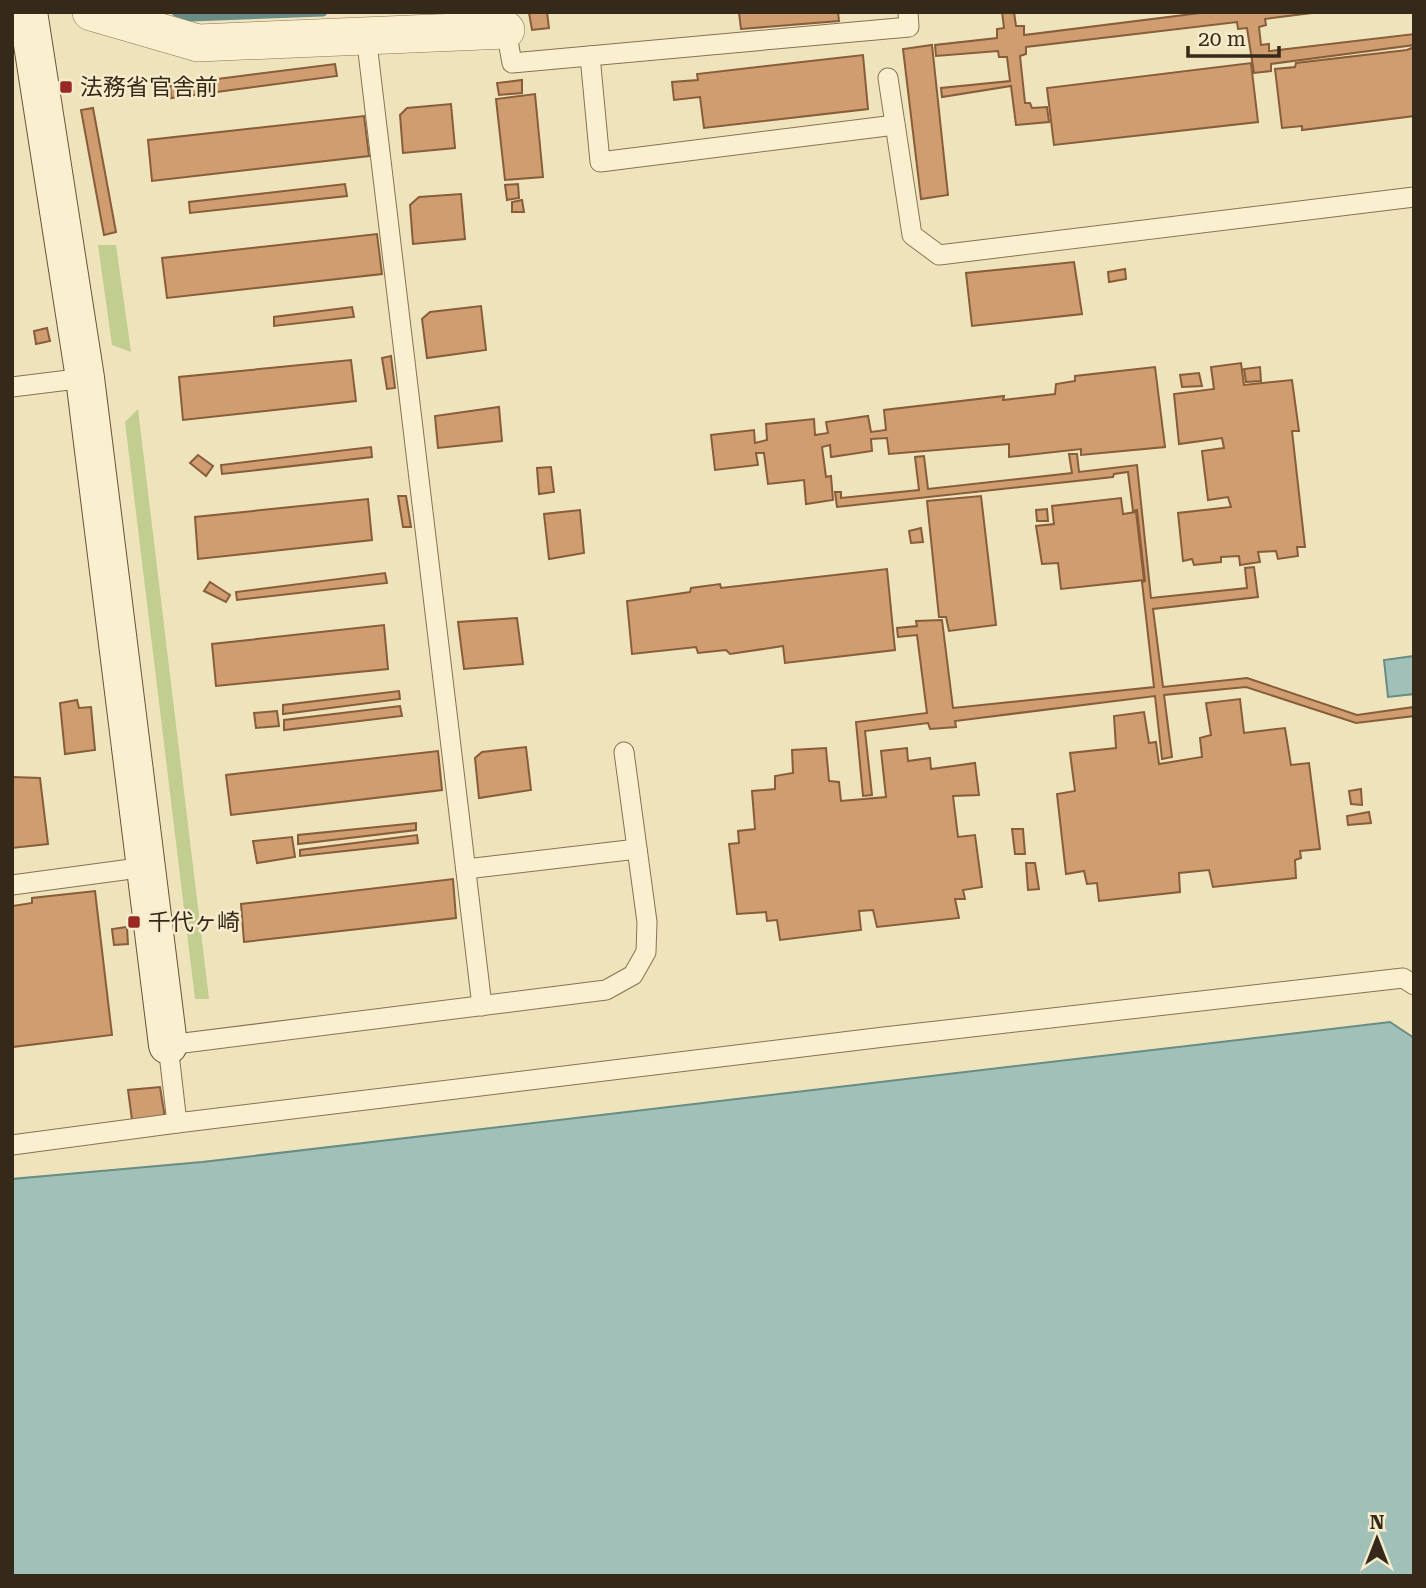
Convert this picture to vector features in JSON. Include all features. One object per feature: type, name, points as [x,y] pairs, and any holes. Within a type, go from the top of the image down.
[{"type":"street","points":[[27,12],[85,378],[168,1045]]},
{"type":"street","points":[[92,12],[198,43],[506,30]]},
{"type":"lane","points":[[506,30],[512,64],[909,27],[908,12]]},
{"type":"lane","points":[[366,36],[482,1006]]},
{"type":"lane","points":[[590,56],[600,162],[895,125]]},
{"type":"lane","points":[[888,78],[912,235],[939,254],[1414,197]]},
{"type":"lane","points":[[12,387],[85,378]]},
{"type":"lane","points":[[177,1123],[168,1045],[606,990],[633,975],[646,953],[647,922],[624,752]]},
{"type":"lane","points":[[466,869],[637,849]]},
{"type":"lane","points":[[12,885],[146,867]]},
{"type":"lane","points":[[12,1145],[884,1037],[1403,978],[1414,985]]},
{"type":"green space","points":[[98,245],[116,245],[131,352],[112,345]]},
{"type":"green space","points":[[138,409],[209,999],[195,999],[125,422]]},
{"type":"water","points":[[1414,656],[1414,694],[1388,697],[1384,660]]},
{"type":"water","points":[[1390,1022],[1414,1038],[1414,1576],[12,1576],[12,1179],[202,1162]]},
{"type":"building","points":[[547,12],[549,28],[532,30],[529,13]]},
{"type":"building","points":[[838,12],[839,21],[741,29],[739,13]]},
{"type":"building","points":[[1002,12],[1014,12],[1016,26],[1024,26],[1024,35],[1208,12],[1320,12],[1265,19],[1266,25],[1259,27],[1261,45],[1269,44],[1269,51],[1414,34],[1414,45],[1271,64],[1271,71],[1254,73],[1247,28],[1238,29],[1237,22],[1026,47],[1026,54],[1020,56],[1025,103],[1030,103],[1032,108],[1047,107],[1049,122],[1016,125],[1011,86],[942,97],[941,88],[1010,81],[1007,57],[999,57],[998,51],[936,56],[935,45],[997,38],[997,29],[1004,28]]},
{"type":"building","points":[[932,45],[948,195],[921,199],[903,49]]},
{"type":"building","points":[[1414,47],[1414,116],[1302,130],[1302,126],[1282,128],[1275,69],[1295,67],[1296,63]]},
{"type":"building","points":[[863,55],[868,109],[704,128],[700,97],[674,100],[672,82],[698,80],[697,74]]},
{"type":"building","points":[[1251,63],[1258,122],[1054,145],[1047,88]]},
{"type":"building","points":[[335,64],[337,76],[171,98],[170,85]]},
{"type":"building","points":[[522,80],[522,93],[499,95],[497,83]]},
{"type":"building","points":[[535,94],[543,177],[505,180],[496,99]]},
{"type":"building","points":[[451,104],[455,148],[403,153],[400,115],[407,108]]},
{"type":"building","points":[[93,108],[116,232],[104,235],[81,110]]},
{"type":"building","points":[[364,116],[369,156],[152,181],[148,140]]},
{"type":"building","points":[[345,184],[347,196],[190,213],[189,202]]},
{"type":"building","points":[[518,184],[519,198],[507,200],[505,185]]},
{"type":"building","points":[[461,194],[465,239],[413,244],[410,205],[419,197]]},
{"type":"building","points":[[522,200],[524,212],[512,212],[512,202]]},
{"type":"building","points":[[377,234],[382,274],[167,298],[162,258]]},
{"type":"building","points":[[1074,262],[1082,314],[972,326],[966,273]]},
{"type":"building","points":[[1125,269],[1126,279],[1109,282],[1108,272]]},
{"type":"building","points":[[481,306],[486,350],[427,358],[422,319],[430,312]]},
{"type":"building","points":[[352,307],[354,317],[274,326],[274,317]]},
{"type":"building","points":[[47,328],[50,341],[36,344],[34,331]]},
{"type":"building","points":[[391,356],[395,388],[387,389],[382,358]]},
{"type":"building","points":[[351,360],[356,401],[183,420],[179,377]]},
{"type":"building","points":[[1241,363],[1244,385],[1292,380],[1299,431],[1292,431],[1305,547],[1297,547],[1298,556],[1278,559],[1276,551],[1258,552],[1260,562],[1240,565],[1239,556],[1221,557],[1221,562],[1194,565],[1192,559],[1183,561],[1178,513],[1231,507],[1228,497],[1208,500],[1202,451],[1224,448],[1222,438],[1179,444],[1174,394],[1214,389],[1211,367]]},
{"type":"building","points":[[1155,367],[1165,447],[1081,455],[1081,449],[1009,457],[1009,444],[889,454],[887,438],[871,439],[872,451],[831,457],[830,445],[822,447],[826,477],[831,476],[833,500],[806,504],[804,480],[768,484],[764,453],[756,453],[758,465],[715,470],[711,435],[754,430],[755,443],[767,440],[766,424],[814,419],[815,435],[828,433],[826,422],[868,416],[871,432],[886,430],[884,410],[1004,396],[1003,400],[1055,394],[1056,384],[1075,381],[1075,376]]},
{"type":"building","points":[[1260,367],[1261,381],[1246,382],[1244,369]]},
{"type":"building","points":[[1199,373],[1202,386],[1182,387],[1180,375]]},
{"type":"building","points":[[499,407],[502,441],[438,448],[435,416]]},
{"type":"building","points":[[371,447],[372,457],[222,474],[221,465]]},
{"type":"building","points":[[1069,454],[1077,454],[1079,472],[1137,465],[1151,598],[1247,588],[1245,568],[1254,567],[1258,597],[1153,609],[1163,687],[1247,678],[1357,715],[1414,707],[1414,716],[1356,723],[1246,687],[1164,695],[1172,757],[1162,759],[1155,696],[955,721],[956,727],[930,729],[928,723],[865,731],[872,795],[863,796],[856,722],[927,713],[917,635],[898,637],[897,628],[917,626],[916,621],[942,620],[953,708],[1154,687],[1137,510],[1133,511],[1128,472],[1114,474],[1113,477],[837,507],[835,492],[841,492],[841,498],[919,490],[915,457],[924,456],[928,489],[1072,473]]},
{"type":"building","points":[[198,455],[213,466],[206,476],[190,463]]},
{"type":"building","points":[[551,467],[554,492],[539,494],[537,468]]},
{"type":"building","points":[[398,496],[406,496],[411,527],[403,527]]},
{"type":"building","points":[[981,496],[996,625],[949,631],[946,617],[939,617],[927,501]]},
{"type":"building","points":[[1121,498],[1123,514],[1136,512],[1144,580],[1061,589],[1058,563],[1042,564],[1036,526],[1054,524],[1052,506]]},
{"type":"building","points":[[368,499],[372,540],[198,559],[195,517]]},
{"type":"building","points":[[1047,509],[1048,521],[1037,521],[1036,510]]},
{"type":"building","points":[[580,510],[584,553],[549,559],[544,514]]},
{"type":"building","points":[[921,528],[923,542],[911,543],[909,531]]},
{"type":"building","points":[[887,569],[895,650],[785,663],[783,646],[730,654],[726,650],[698,653],[696,647],[632,654],[627,601],[690,592],[691,588],[720,584],[721,588]]},
{"type":"building","points":[[385,573],[387,583],[237,600],[236,592]]},
{"type":"building","points":[[210,582],[230,595],[226,602],[204,591]]},
{"type":"building","points":[[517,618],[523,664],[464,669],[458,622]]},
{"type":"building","points":[[384,625],[388,669],[216,686],[212,644]]},
{"type":"building","points":[[399,691],[400,699],[283,714],[283,705]]},
{"type":"building","points":[[1240,699],[1244,733],[1285,728],[1291,765],[1309,763],[1320,849],[1300,851],[1301,858],[1295,860],[1296,878],[1213,887],[1209,870],[1179,873],[1180,892],[1099,901],[1097,883],[1087,884],[1084,871],[1066,874],[1057,794],[1075,791],[1070,753],[1116,748],[1114,716],[1144,712],[1149,743],[1156,742],[1159,764],[1202,757],[1200,738],[1211,735],[1206,703]]},
{"type":"building","points":[[77,700],[79,708],[91,707],[95,750],[65,754],[60,703]]},
{"type":"building","points":[[400,706],[402,716],[284,730],[284,720]]},
{"type":"building","points":[[277,711],[279,726],[256,728],[254,713]]},
{"type":"building","points":[[526,747],[531,790],[479,798],[475,758],[482,752]]},
{"type":"building","points":[[826,748],[829,781],[839,782],[841,801],[886,797],[881,751],[907,748],[908,761],[930,758],[931,769],[975,763],[979,795],[953,796],[958,837],[975,835],[982,887],[963,890],[965,899],[955,899],[959,918],[877,927],[873,910],[859,911],[861,930],[780,940],[777,920],[767,921],[766,912],[737,914],[729,844],[739,843],[738,831],[755,829],[752,791],[775,789],[775,776],[793,773],[792,750]]},
{"type":"building","points":[[438,751],[442,790],[231,815],[226,775]]},
{"type":"building","points":[[12,777],[40,778],[48,844],[12,848]]},
{"type":"building","points":[[1361,789],[1362,805],[1351,804],[1349,791]]},
{"type":"building","points":[[1369,812],[1371,823],[1348,825],[1347,816]]},
{"type":"building","points":[[416,823],[416,830],[298,844],[298,835]]},
{"type":"building","points":[[1012,829],[1023,829],[1025,854],[1015,854]]},
{"type":"building","points":[[417,835],[418,843],[300,856],[300,850]]},
{"type":"building","points":[[292,837],[295,857],[257,863],[253,841]]},
{"type":"building","points":[[1026,863],[1035,863],[1039,889],[1028,890]]},
{"type":"building","points":[[453,879],[456,918],[244,942],[241,904]]},
{"type":"building","points":[[95,891],[112,1035],[12,1047],[12,906],[32,903],[32,898]]},
{"type":"building","points":[[127,927],[128,944],[114,945],[112,929]]},
{"type":"building","points":[[160,1087],[165,1118],[132,1120],[128,1090]]},
{"type":"waterway","points":[[176,12],[191,17],[323,12]]},
{"type":"place","name":"法務省官舎前","points":[[66,87]]},
{"type":"place","name":"千代ヶ崎","points":[[134,922]]}]
